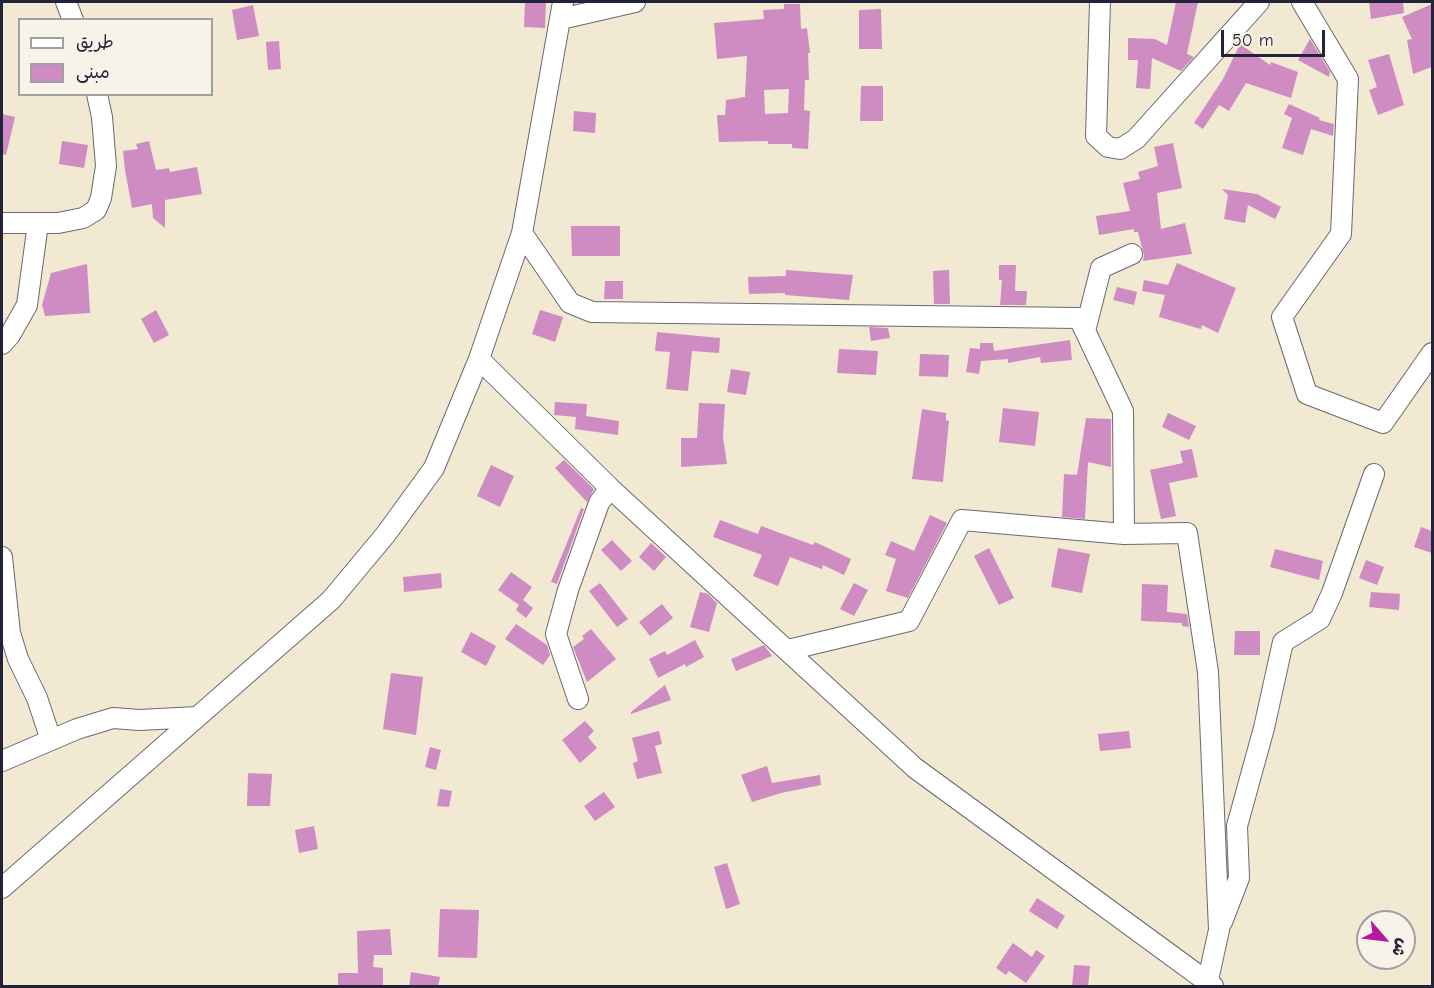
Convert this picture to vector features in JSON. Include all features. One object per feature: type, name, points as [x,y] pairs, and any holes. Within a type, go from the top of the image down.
[{"type":"street","points":[[66,2],[72,18]]},
{"type":"street","points":[[2,888],[331,600],[386,534],[434,468],[479,359],[522,233],[562,10],[636,2]]},
{"type":"street","points":[[1100,2],[1096,136],[1107,147],[1120,149],[1136,139],[1258,2]]},
{"type":"street","points":[[1302,2],[1348,79],[1341,234],[1282,317],[1307,394],[1383,423],[1432,353]]},
{"type":"street","points":[[2,223],[38,223],[83,218],[96,210],[101,198],[106,166],[102,117],[97,96]]},
{"type":"street","points":[[2,344],[10,335],[27,305],[38,223]]},
{"type":"street","points":[[522,233],[570,303],[592,312],[1079,318],[1123,411],[1124,534]]},
{"type":"street","points":[[1085,331],[1101,268],[1132,254]]},
{"type":"street","points":[[479,359],[610,488],[915,768],[1211,983],[1219,930],[1208,672],[1186,533],[1124,534],[962,520],[909,621],[788,650]]},
{"type":"street","points":[[1219,930],[1239,878],[1237,826],[1264,728],[1283,642],[1320,619],[1332,593],[1374,474]]},
{"type":"street","points":[[578,699],[556,634],[568,590],[599,503],[610,488]]},
{"type":"street","points":[[2,557],[10,633],[18,659],[37,698],[51,740]]},
{"type":"street","points":[[2,761],[51,740],[113,718],[139,720],[197,717]]},
{"type":"building","points":[[525,2],[546,2],[545,28],[524,27]]},
{"type":"building","points":[[1176,2],[1198,2],[1187,54],[1194,57],[1181,71],[1152,58],[1150,89],[1136,88],[1138,60],[1128,60],[1128,38],[1155,39],[1167,45]]},
{"type":"building","points":[[1369,2],[1403,2],[1404,13],[1371,19]]},
{"type":"building","points":[[784,4],[800,4],[801,29],[807,28],[810,53],[808,53],[809,80],[805,80],[804,110],[810,111],[808,149],[792,148],[792,144],[768,144],[768,141],[719,142],[717,115],[725,115],[726,100],[745,97],[747,56],[717,59],[714,23],[764,19],[763,10],[784,9]],"holes":[[[789,89],[788,113],[765,114],[764,90]]]},
{"type":"building","points":[[1432,4],[1432,67],[1413,74],[1407,40],[1412,39],[1402,17]]},
{"type":"building","points":[[253,5],[259,36],[237,40],[232,10]]},
{"type":"building","points":[[881,9],[882,49],[859,49],[859,10]]},
{"type":"building","points":[[1310,39],[1330,72],[1329,77],[1298,60]]},
{"type":"building","points":[[279,41],[281,69],[268,70],[266,42]]},
{"type":"building","points":[[1240,44],[1270,65],[1271,62],[1298,72],[1291,98],[1246,83],[1229,111],[1219,105],[1203,129],[1194,123],[1223,79]]},
{"type":"building","points":[[1389,54],[1404,105],[1378,115],[1369,90],[1377,87],[1368,60]]},
{"type":"building","points":[[861,86],[883,86],[883,121],[860,121]]},
{"type":"building","points":[[1289,104],[1320,118],[1319,120],[1334,124],[1333,136],[1311,129],[1303,155],[1282,148],[1292,118],[1284,114]]},
{"type":"building","points":[[574,111],[596,113],[595,133],[573,131]]},
{"type":"building","points":[[2,114],[15,117],[6,155],[2,154]]},
{"type":"building","points":[[62,141],[88,145],[84,168],[59,164]]},
{"type":"building","points":[[149,141],[156,170],[169,168],[170,172],[197,167],[202,194],[165,200],[165,228],[153,218],[152,204],[132,208],[125,170],[123,151],[138,149],[136,144]]},
{"type":"building","points":[[1173,143],[1182,188],[1157,193],[1161,229],[1185,223],[1192,254],[1143,261],[1144,255],[1138,232],[1134,232],[1134,229],[1099,235],[1096,216],[1130,211],[1123,183],[1140,179],[1138,172],[1158,166],[1154,147]]},
{"type":"building","points":[[1222,189],[1257,194],[1281,207],[1275,219],[1248,205],[1245,223],[1224,219],[1228,195]]},
{"type":"building","points":[[571,226],[620,226],[620,256],[572,256]]},
{"type":"building","points":[[1177,263],[1236,288],[1218,333],[1202,325],[1201,329],[1159,317],[1165,295],[1142,291],[1144,280],[1168,285]]},
{"type":"building","points":[[87,264],[90,313],[45,316],[42,305],[51,273]]},
{"type":"building","points":[[999,265],[1016,265],[1015,291],[1027,291],[1026,305],[1000,305],[1002,280],[999,280]]},
{"type":"building","points":[[786,270],[853,275],[849,300],[785,295],[785,293],[749,294],[748,277],[786,276]]},
{"type":"building","points":[[949,270],[950,304],[934,304],[933,271]]},
{"type":"building","points":[[605,281],[623,281],[623,299],[604,299]]},
{"type":"building","points":[[1117,287],[1137,292],[1134,305],[1113,300]]},
{"type":"building","points":[[156,310],[169,335],[154,343],[141,319]]},
{"type":"building","points":[[540,310],[563,317],[555,342],[532,334]]},
{"type":"building","points":[[869,327],[888,328],[890,338],[871,341]]},
{"type":"building","points":[[657,332],[720,338],[719,353],[692,351],[688,391],[666,389],[670,352],[655,351]]},
{"type":"building","points":[[1070,340],[1072,360],[1041,363],[1040,357],[1008,363],[1008,359],[981,361],[979,374],[966,372],[970,348],[980,349],[980,343],[993,343],[994,351]]},
{"type":"building","points":[[839,349],[878,351],[876,375],[837,373]]},
{"type":"building","points":[[920,354],[949,355],[948,377],[919,376]]},
{"type":"building","points":[[731,369],[750,372],[746,395],[727,392]]},
{"type":"building","points":[[555,402],[587,404],[586,416],[619,421],[618,435],[575,429],[576,417],[554,415]]},
{"type":"building","points":[[699,403],[725,404],[723,437],[727,464],[681,467],[681,438],[697,438]]},
{"type":"building","points":[[1003,408],[1039,412],[1035,446],[999,442]]},
{"type":"building","points":[[922,409],[946,413],[946,420],[949,421],[943,482],[912,479]]},
{"type":"building","points":[[1168,413],[1196,426],[1189,440],[1162,427]]},
{"type":"building","points":[[1086,418],[1111,419],[1111,467],[1088,462],[1085,519],[1062,517],[1064,474],[1077,475]]},
{"type":"building","points":[[1192,449],[1198,477],[1169,483],[1176,516],[1161,519],[1150,470],[1183,463],[1180,451]]},
{"type":"building","points":[[564,460],[594,489],[587,502],[555,468]]},
{"type":"building","points":[[491,465],[514,476],[500,507],[477,496]]},
{"type":"building","points":[[581,508],[584,509],[557,584],[551,582]]},
{"type":"building","points":[[930,515],[947,523],[908,598],[886,591],[896,559],[885,555],[891,541],[914,551]]},
{"type":"building","points":[[720,520],[758,534],[761,526],[813,545],[815,542],[851,559],[844,575],[823,565],[822,569],[790,557],[778,586],[753,576],[762,555],[713,537]]},
{"type":"building","points":[[1421,527],[1432,531],[1432,553],[1414,547]]},
{"type":"building","points":[[612,540],[632,561],[621,571],[601,550]]},
{"type":"building","points":[[651,543],[666,557],[654,571],[639,557]]},
{"type":"building","points":[[989,548],[1014,598],[999,605],[974,556]]},
{"type":"building","points":[[1058,548],[1090,554],[1082,593],[1051,587]]},
{"type":"building","points":[[1275,549],[1323,561],[1319,580],[1270,567]]},
{"type":"building","points":[[1366,560],[1384,567],[1377,585],[1359,578]]},
{"type":"building","points":[[511,572],[532,587],[523,600],[533,608],[526,618],[516,610],[519,605],[498,590]]},
{"type":"building","points":[[441,573],[442,588],[404,592],[403,577]]},
{"type":"building","points":[[600,583],[628,619],[617,627],[589,591]]},
{"type":"building","points":[[854,583],[868,590],[854,616],[840,609]]},
{"type":"building","points":[[1142,584],[1168,585],[1167,612],[1187,614],[1189,627],[1182,626],[1182,623],[1141,621]]},
{"type":"building","points":[[700,592],[708,594],[717,603],[709,632],[690,627]]},
{"type":"building","points":[[1371,592],[1400,594],[1399,610],[1369,607]]},
{"type":"building","points":[[662,604],[673,618],[650,636],[639,622]]},
{"type":"building","points":[[516,624],[547,645],[550,655],[543,665],[505,639]]},
{"type":"building","points":[[591,629],[616,659],[587,682],[573,647],[584,639],[582,636]]},
{"type":"building","points":[[1235,631],[1260,631],[1260,655],[1234,655]]},
{"type":"building","points":[[471,632],[496,646],[486,666],[461,652]]},
{"type":"building","points":[[695,640],[704,657],[658,678],[649,659],[665,651],[667,655]]},
{"type":"building","points":[[764,645],[772,656],[736,671],[731,659]]},
{"type":"building","points":[[391,673],[423,677],[416,735],[383,729]]},
{"type":"building","points":[[665,685],[671,700],[631,714],[631,712]]},
{"type":"building","points":[[585,721],[594,731],[588,737],[597,748],[580,763],[562,740]]},
{"type":"building","points":[[659,731],[662,744],[655,746],[662,773],[637,779],[633,763],[638,761],[632,738]]},
{"type":"building","points":[[1129,731],[1131,748],[1100,751],[1098,734]]},
{"type":"building","points":[[430,747],[441,750],[436,770],[425,767]]},
{"type":"building","points":[[767,766],[772,783],[820,775],[821,785],[781,793],[752,802],[741,775]]},
{"type":"building","points":[[248,773],[272,774],[270,806],[247,806]]},
{"type":"building","points":[[440,789],[452,791],[449,807],[437,806]]},
{"type":"building","points":[[604,792],[615,807],[595,821],[584,806]]},
{"type":"building","points":[[314,826],[318,849],[299,853],[295,830]]},
{"type":"building","points":[[727,863],[740,904],[726,909],[714,867]]},
{"type":"building","points":[[1037,898],[1065,916],[1057,929],[1029,911]]},
{"type":"building","points":[[440,909],[479,910],[477,958],[438,957]]},
{"type":"building","points":[[390,929],[392,955],[374,955],[373,967],[383,968],[383,987],[338,987],[338,973],[358,973],[357,931]]},
{"type":"building","points":[[1013,943],[1032,957],[1036,950],[1045,956],[1026,983],[1009,971],[1006,975],[996,968]]},
{"type":"building","points":[[1074,965],[1090,966],[1088,987],[1072,987]]},
{"type":"building","points":[[411,972],[440,977],[438,987],[409,987]]}]
